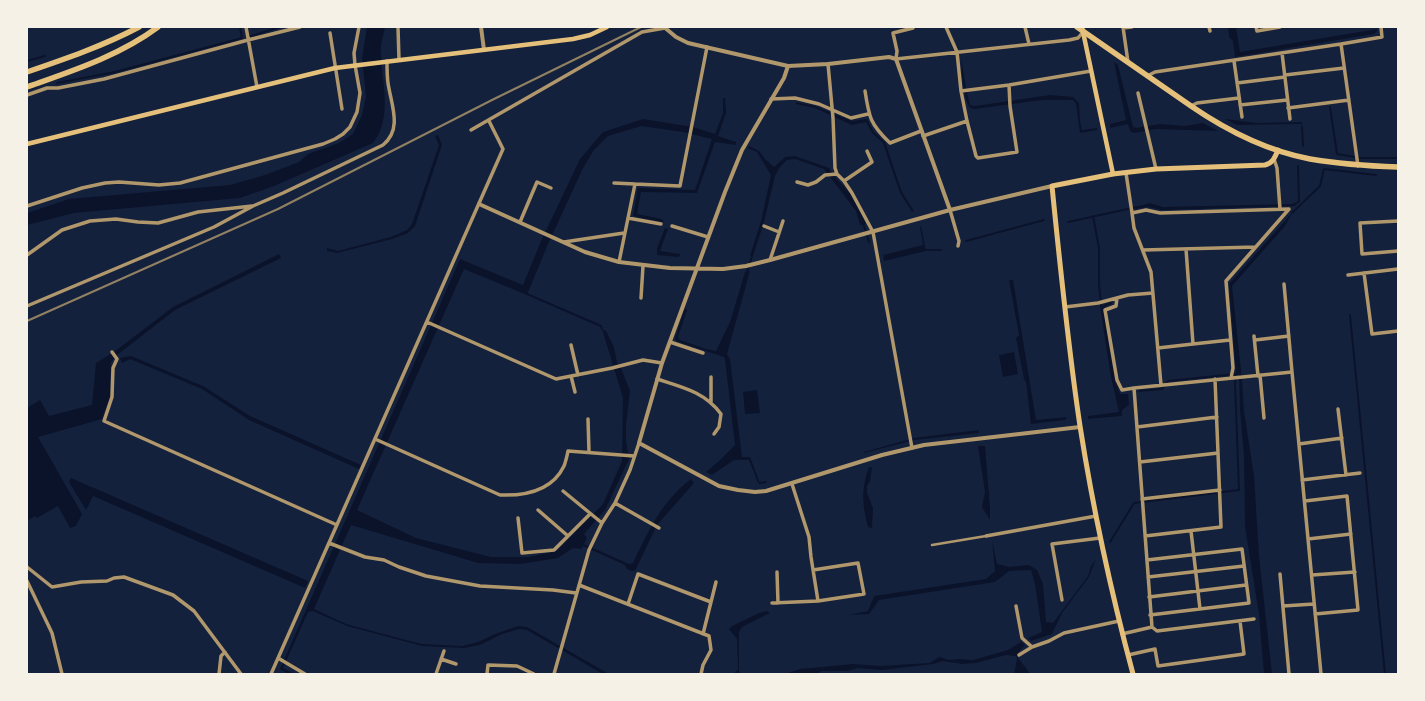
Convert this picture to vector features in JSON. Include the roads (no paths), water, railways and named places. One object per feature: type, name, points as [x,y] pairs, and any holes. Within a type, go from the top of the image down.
[{"type":"highway","points":[[27,72],[115,40],[139,27]]},
{"type":"highway","points":[[27,87],[100,60],[125,48],[158,27]]},
{"type":"highway","points":[[1077,27],[1083,29],[1128,63],[1210,119],[1235,132],[1278,150],[1309,159],[1357,160],[1398,167]]},
{"type":"main road","points":[[27,143],[335,68],[356,64],[573,39],[590,35],[607,27]]},
{"type":"main road","points":[[1083,29],[1113,174]]},
{"type":"main road","points":[[1133,674],[1122,634],[1100,538],[1080,428],[1052,186],[1113,174],[1156,169],[1264,165],[1270,164],[1278,150]]},
{"type":"street","points":[[246,27],[257,87]]},
{"type":"street","points":[[27,95],[47,88],[58,88],[104,79],[300,27]]},
{"type":"street","points":[[27,206],[82,188],[105,183],[119,182],[159,185],[180,183],[316,146],[335,139],[350,127],[356,112],[360,93],[354,53],[359,27]]},
{"type":"street","points":[[398,27],[399,60]]},
{"type":"street","points":[[481,27],[484,50]]},
{"type":"street","points":[[919,27],[894,33],[897,52],[896,59],[899,63],[922,133],[950,210],[960,241],[958,246]]},
{"type":"street","points":[[946,27],[957,52],[961,91],[967,121],[976,156],[978,158],[1017,152],[1010,106],[1009,85]]},
{"type":"street","points":[[1025,27],[1029,44]]},
{"type":"street","points":[[1128,63],[1123,28],[1132,27]]},
{"type":"street","points":[[1256,27],[1257,31],[1280,27]]},
{"type":"street","points":[[1147,76],[1155,72],[1382,37],[1381,27]]},
{"type":"street","points":[[471,130],[642,32],[665,28],[670,33],[682,40],[788,66],[828,64],[889,57],[896,59],[1078,38],[1083,29]]},
{"type":"street","points":[[330,33],[342,108]]},
{"type":"street","points":[[1341,44],[1357,160]]},
{"type":"street","points":[[614,183],[680,186],[707,47]]},
{"type":"street","points":[[1282,53],[1290,119]]},
{"type":"street","points":[[27,306],[214,227],[253,206],[366,154],[390,140],[393,132],[394,111],[388,83],[386,61]]},
{"type":"street","points":[[1234,61],[1242,117]]},
{"type":"street","points":[[828,64],[834,118],[835,168],[837,174],[844,180],[852,193],[872,232],[879,260],[912,448]]},
{"type":"street","points":[[555,674],[560,651],[589,550],[602,523],[615,503],[630,470],[662,363],[708,238],[742,150],[784,78],[788,66]]},
{"type":"street","points":[[1237,83],[1344,68]]},
{"type":"street","points":[[961,91],[1009,85],[1091,71]]},
{"type":"street","points":[[865,91],[868,114],[877,131],[890,143],[967,121]]},
{"type":"street","points":[[1138,93],[1156,169]]},
{"type":"street","points":[[771,100],[795,98],[819,104],[851,118],[868,114]]},
{"type":"street","points":[[1191,106],[1197,103],[1239,98]]},
{"type":"street","points":[[1240,105],[1288,100]]},
{"type":"street","points":[[1288,108],[1349,100]]},
{"type":"street","points":[[271,674],[503,149],[488,121]]},
{"type":"street","points":[[844,180],[872,162],[867,151]]},
{"type":"street","points":[[1274,159],[1277,168],[1280,209]]},
{"type":"street","points":[[1126,173],[1134,228],[1144,250],[1151,272],[1161,385]]},
{"type":"street","points":[[797,182],[808,185],[816,182],[825,175],[837,174]]},
{"type":"street","points":[[520,222],[537,182],[551,188]]},
{"type":"street","points":[[619,262],[634,184]]},
{"type":"street","points":[[479,204],[599,257],[642,266],[723,269],[746,266],[770,260],[950,210],[1052,186]]},
{"type":"street","points":[[27,255],[62,230],[90,221],[116,219],[158,223],[198,212],[247,205],[253,206]]},
{"type":"street","points":[[1132,213],[1146,210],[1160,214],[1289,209],[1226,281],[1233,368],[1232,377]]},
{"type":"street","points":[[628,218],[662,224]]},
{"type":"street","points":[[770,260],[783,221]]},
{"type":"street","points":[[1398,221],[1360,223],[1362,254],[1398,251]]},
{"type":"street","points":[[672,226],[708,238]]},
{"type":"street","points":[[764,226],[779,232]]},
{"type":"street","points":[[564,242],[624,233]]},
{"type":"street","points":[[1144,250],[1256,247]]},
{"type":"street","points":[[1186,249],[1193,344]]},
{"type":"street","points":[[641,298],[642,266]]},
{"type":"street","points":[[1348,275],[1398,269],[1398,274]]},
{"type":"street","points":[[1364,273],[1372,334],[1398,330]]},
{"type":"street","points":[[1284,284],[1321,674]]},
{"type":"street","points":[[1065,307],[1098,303],[1128,295],[1153,293]]},
{"type":"street","points":[[1117,298],[1116,306],[1105,310],[1117,380],[1122,390],[1232,377],[1292,372]]},
{"type":"street","points":[[427,322],[556,379],[622,366],[643,360],[662,363]]},
{"type":"street","points":[[1264,418],[1254,338],[1289,336]]},
{"type":"street","points":[[1158,348],[1230,340]]},
{"type":"street","points":[[670,342],[703,353]]},
{"type":"street","points":[[571,345],[578,375]]},
{"type":"street","points":[[112,352],[117,359],[113,368],[112,397],[104,421],[337,525]]},
{"type":"street","points":[[571,376],[574,392]]},
{"type":"street","points":[[711,377],[711,403]]},
{"type":"street","points":[[657,379],[693,390],[711,403],[721,414],[719,426],[714,434]]},
{"type":"street","points":[[1145,536],[1221,527],[1215,379]]},
{"type":"street","points":[[1134,388],[1152,627],[1157,631],[1254,619]]},
{"type":"street","points":[[1338,409],[1346,474]]},
{"type":"street","points":[[1137,427],[1217,417]]},
{"type":"street","points":[[588,420],[589,452]]},
{"type":"street","points":[[639,443],[718,486],[760,492],[792,484],[876,457],[912,448],[1080,428]]},
{"type":"street","points":[[1299,444],[1342,438]]},
{"type":"street","points":[[375,439],[500,495],[514,496],[529,494],[541,489],[556,478],[564,465],[568,451],[634,456]]},
{"type":"street","points":[[1140,462],[1218,453]]},
{"type":"street","points":[[1302,480],[1360,473]]},
{"type":"street","points":[[792,484],[809,537],[818,601]]},
{"type":"street","points":[[563,491],[602,523]]},
{"type":"street","points":[[1142,499],[1220,492]]},
{"type":"street","points":[[1304,501],[1347,496],[1358,610],[1316,614]]},
{"type":"street","points":[[615,503],[659,528]]},
{"type":"street","points":[[538,510],[568,536]]},
{"type":"street","points":[[518,518],[522,554],[554,550],[590,514]]},
{"type":"street","points":[[932,545],[1096,516]]},
{"type":"street","points":[[1191,531],[1200,609]]},
{"type":"street","points":[[1308,539],[1351,534]]},
{"type":"street","points":[[1062,600],[1052,544],[1100,538]]},
{"type":"street","points":[[329,543],[365,557],[384,560],[399,567],[426,576],[480,586],[553,590],[576,593]]},
{"type":"street","points":[[1147,560],[1242,549],[1249,603],[1150,615]]},
{"type":"street","points":[[772,603],[818,601],[864,594],[858,563],[813,570]]},
{"type":"street","points":[[27,566],[52,587],[81,582],[107,581],[114,578],[124,578],[174,595],[194,611],[241,674]]},
{"type":"street","points":[[1148,578],[1244,566]]},
{"type":"street","points":[[777,572],[778,603]]},
{"type":"street","points":[[1312,576],[1355,572]]},
{"type":"street","points":[[628,604],[638,574],[711,602]]},
{"type":"street","points":[[1280,574],[1289,674]]},
{"type":"street","points":[[27,581],[52,633],[62,674]]},
{"type":"street","points":[[703,634],[716,582]]},
{"type":"street","points":[[579,585],[709,636],[711,650],[703,665],[702,674]]},
{"type":"street","points":[[1149,597],[1246,585]]},
{"type":"street","points":[[1283,606],[1314,604]]},
{"type":"street","points":[[1016,606],[1022,638],[1032,647]]},
{"type":"street","points":[[1019,655],[1032,647],[1050,641],[1064,633],[1119,621]]},
{"type":"street","points":[[1128,655],[1155,649],[1158,666],[1244,654],[1240,621]]},
{"type":"street","points":[[1122,634],[1152,627]]},
{"type":"street","points":[[436,674],[444,651]]},
{"type":"street","points":[[219,674],[221,656],[225,652]]},
{"type":"street","points":[[278,658],[305,674]]},
{"type":"street","points":[[441,659],[456,664]]},
{"type":"street","points":[[487,674],[488,665],[517,666],[534,674]]},
{"type":"water","points":[[367,27],[385,27],[381,52],[385,111],[379,133],[373,143],[274,186],[240,198],[74,213],[27,225],[27,213],[69,199],[230,185],[265,175],[299,162],[308,154],[339,143],[353,134],[362,115],[366,97],[362,58]]},
{"type":"water","points":[[1228,27],[1236,27],[1240,52],[1377,29],[1377,31],[1374,34],[1235,57],[1233,41],[1229,37]]},
{"type":"water","points":[[961,57],[970,105],[975,106],[1050,95],[1073,97],[1079,103],[1082,130],[1097,128],[1097,130],[1080,133],[1076,104],[1073,100],[1042,100],[975,109],[970,108],[965,97]]},
{"type":"water","points":[[1114,62],[1118,65],[1133,127],[1136,128],[1160,124],[1185,126],[1203,123],[1218,131],[1156,129],[1134,133],[1130,131],[1128,124],[1110,128],[1110,124],[1126,120]]},
{"type":"water","points":[[723,98],[725,98],[726,113],[718,136],[736,142],[736,145],[715,142],[697,193],[641,192],[637,214],[662,219],[664,221],[661,222],[633,216],[638,188],[695,190],[712,139],[683,132],[641,126],[608,136],[594,150],[583,168],[548,244],[527,295],[464,269],[357,510],[416,538],[491,557],[529,557],[557,551],[603,504],[622,461],[623,398],[602,329],[606,331],[614,347],[617,363],[621,368],[630,391],[626,425],[626,441],[629,459],[605,510],[584,534],[587,538],[584,544],[629,564],[633,563],[650,528],[664,507],[691,479],[694,483],[657,525],[635,571],[631,571],[627,569],[625,565],[583,546],[581,549],[573,548],[558,558],[520,564],[478,563],[351,525],[314,609],[346,624],[421,644],[462,646],[478,642],[518,626],[527,627],[609,674],[603,674],[527,630],[519,629],[502,634],[480,645],[464,648],[422,646],[347,626],[313,611],[308,612],[283,668],[294,674],[289,674],[280,669],[460,259],[523,285],[541,241],[580,159],[603,132],[643,119],[693,127],[715,134],[723,113]]},
{"type":"water","points":[[796,102],[815,106],[852,121],[867,119],[874,132],[885,142],[902,192],[914,211],[912,212],[900,193],[883,143],[872,133],[866,122],[852,125],[815,108],[796,104]]},
{"type":"water","points":[[1225,119],[1257,123],[1302,122],[1302,127],[1301,124],[1237,125]]},
{"type":"water","points":[[438,135],[442,145],[415,226],[408,233],[392,239],[337,253],[327,251],[327,248],[338,251],[391,237],[407,230],[412,224],[439,145],[435,136]]},
{"type":"water","points":[[749,146],[759,151],[774,167],[785,157],[795,156],[829,168],[834,176],[849,192],[860,210],[866,224],[860,225],[856,211],[824,169],[795,159],[787,160],[779,168],[775,176],[764,222],[753,256],[750,256],[761,221],[771,175],[757,152],[748,148]]},
{"type":"water","points":[[1299,201],[1295,206],[1162,210],[1148,207],[1135,209],[1135,207],[1150,203],[1163,207],[1292,204]]},
{"type":"water","points":[[1292,213],[1285,226],[1232,286],[1244,411],[1254,476],[1259,556],[1272,674],[1264,674],[1259,614],[1245,527],[1244,456],[1239,375],[1236,374],[1229,284]]},
{"type":"water","points":[[921,226],[926,251],[884,261],[883,255],[923,245]]},
{"type":"water","points":[[665,228],[668,229],[660,251],[680,254],[679,257],[657,255],[657,248]]},
{"type":"water","points":[[279,254],[281,258],[175,310],[117,355],[111,362],[110,396],[102,419],[38,437],[82,514],[76,526],[70,528],[58,506],[37,518],[35,516],[27,521],[27,408],[40,400],[49,416],[92,405],[96,363],[114,352],[173,307]]},
{"type":"water","points":[[750,271],[727,354],[730,359],[742,457],[750,457],[760,483],[758,483],[749,460],[734,460],[712,475],[706,472],[735,445],[725,360],[724,357],[676,341],[675,338],[685,308],[687,310],[678,337],[680,340],[716,351],[730,322],[745,272]]},
{"type":"water","points":[[1009,280],[1013,280],[1036,420],[1067,417],[1065,420],[1031,424],[1026,382],[1024,379],[1016,338],[1019,335]]},
{"type":"water","points":[[1112,301],[1112,304],[1105,307],[1103,310],[1115,381],[1120,394],[1128,394],[1129,405],[1122,410],[1122,416],[1088,419],[1088,416],[1119,412],[1111,377],[1100,306]]},
{"type":"water","points":[[1014,352],[1018,374],[1003,377],[999,355]]},
{"type":"water","points":[[131,356],[203,386],[250,416],[361,465],[359,469],[249,420],[202,389],[130,359],[122,363],[120,358]]},
{"type":"water","points":[[757,390],[760,413],[745,414],[743,392]]},
{"type":"water","points":[[979,430],[979,433],[914,440],[864,453],[914,438]]},
{"type":"water","points":[[978,446],[985,446],[990,520],[982,507],[985,492]]},
{"type":"water","points":[[869,467],[872,467],[870,481],[867,486],[867,493],[873,508],[872,528],[868,527],[864,511],[863,497]]},
{"type":"water","points":[[71,478],[308,581],[305,588],[93,496],[86,510],[69,482]]},
{"type":"water","points":[[992,540],[997,564],[1009,567],[1029,565],[1037,570],[1043,584],[1046,622],[1053,623],[1088,576],[1091,566],[1096,559],[1089,577],[1062,613],[1052,634],[1031,641],[1028,638],[1042,632],[1035,584],[1031,570],[1009,571],[995,582],[879,600],[869,614],[849,615],[868,611],[874,596],[986,579],[995,571]]},
{"type":"water","points":[[767,611],[770,613],[742,627],[739,632],[739,672],[741,674],[734,674],[738,669],[737,639],[729,629],[732,626],[759,613]]},
{"type":"water","points":[[1021,642],[1025,645],[1017,654],[1018,658],[1029,674],[1014,674],[1017,659],[1016,656],[1006,655],[976,663],[962,664],[943,661],[933,664],[882,670],[858,668],[848,671],[822,671],[816,674],[785,674],[800,669],[853,664],[880,666],[930,663],[939,657],[949,660],[973,660],[1008,650]]},
{"type":"waterway","points":[[57,83],[115,72],[242,38],[240,27]]},
{"type":"waterway","points":[[251,36],[280,27]]},
{"type":"waterway","points":[[27,61],[45,56]]},
{"type":"waterway","points":[[1330,107],[1337,154],[1361,158],[1398,158]]},
{"type":"waterway","points":[[1302,127],[1303,146]]},
{"type":"waterway","points":[[1298,166],[1298,202]]},
{"type":"waterway","points":[[1292,213],[1320,186],[1324,169],[1376,175]]},
{"type":"waterway","points":[[1068,222],[1137,207]]},
{"type":"waterway","points":[[1093,216],[1099,248],[1099,284],[1101,305]]},
{"type":"waterway","points":[[966,241],[1044,220]]},
{"type":"waterway","points":[[863,223],[869,242]]},
{"type":"waterway","points":[[925,249],[941,250]]},
{"type":"waterway","points":[[747,272],[752,256]]},
{"type":"waterway","points":[[527,294],[601,326],[602,329]]},
{"type":"waterway","points":[[1350,315],[1385,674]]},
{"type":"waterway","points":[[1110,542],[1134,503],[1239,490],[1235,382],[1236,374],[1168,381],[1162,389],[1139,391]]},
{"type":"waterway","points":[[760,483],[766,482]]},
{"type":"railway","points":[[27,321],[278,209],[494,99],[641,27]]}]
